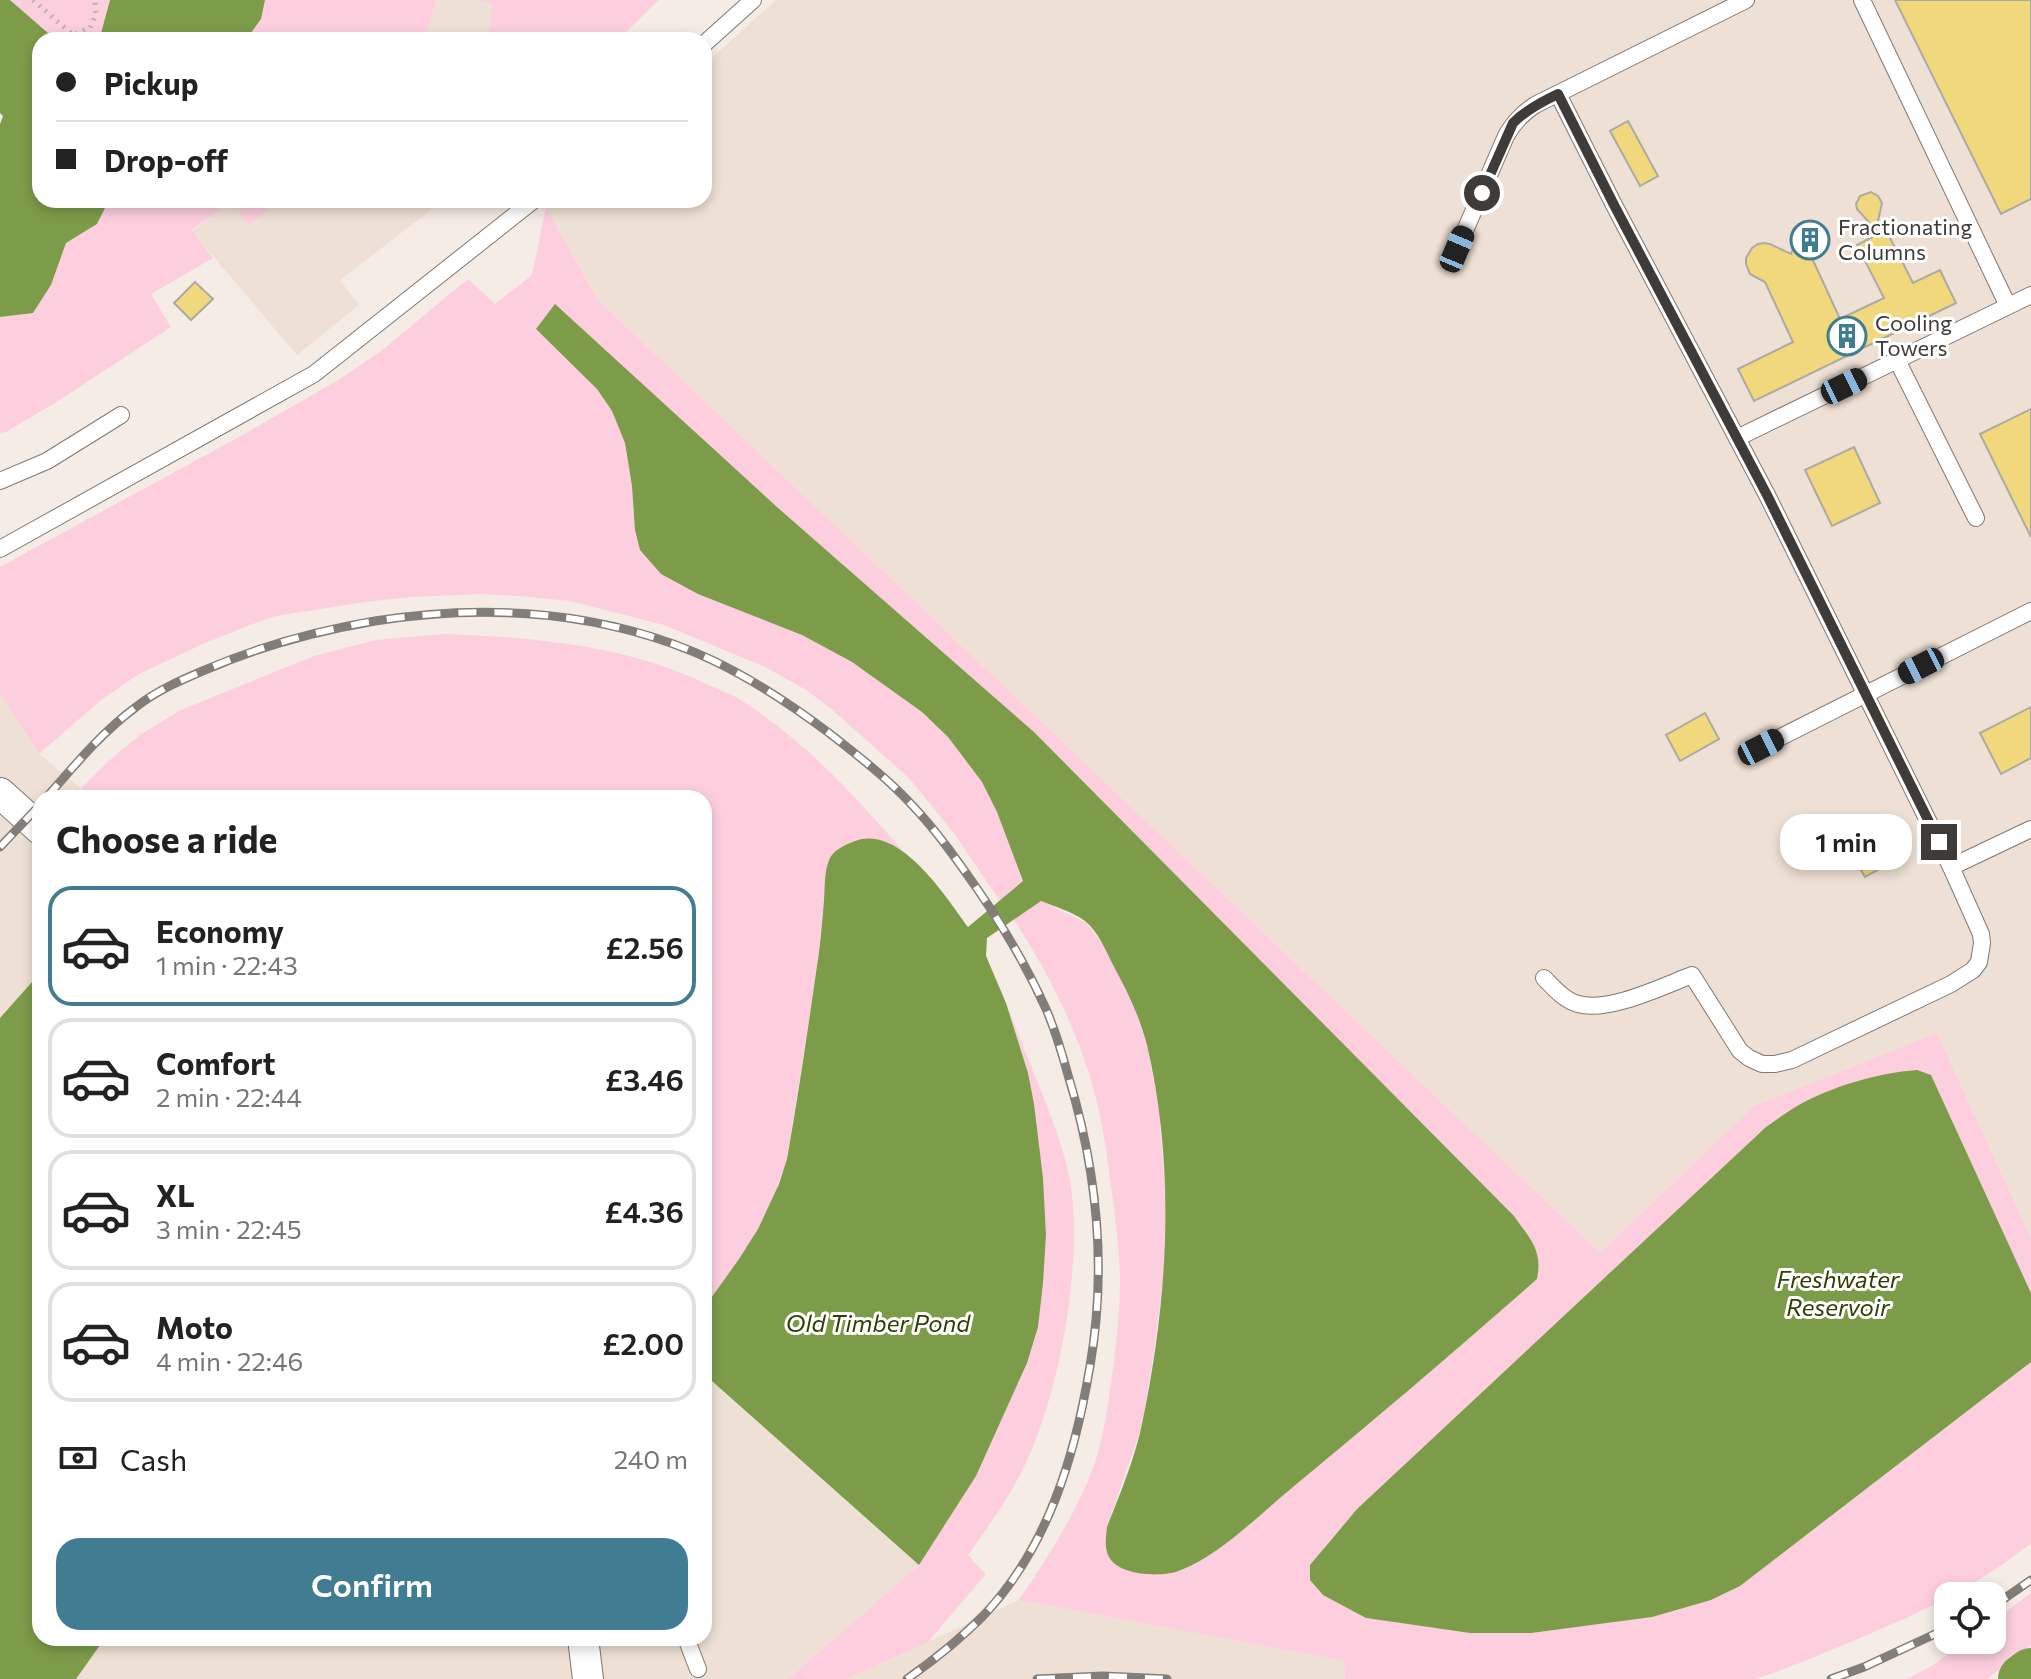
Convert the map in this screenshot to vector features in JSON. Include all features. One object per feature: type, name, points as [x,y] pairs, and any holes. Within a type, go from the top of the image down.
[{"type":"street","points":[[0,793],[32,822]]},
{"type":"street","points":[[584,1646],[588,1679]]},
{"type":"lane","points":[[712,37],[753,0]]},
{"type":"lane","points":[[1457,249],[1513,123],[1521,114],[1746,0]]},
{"type":"lane","points":[[1862,0],[2008,306]]},
{"type":"lane","points":[[1544,978],[1564,997],[1576,1003],[1599,1006],[1692,975],[1740,1051],[1762,1064],[1783,1062],[1812,1051],[1951,984],[1973,970],[1982,953],[1981,934],[1867,694],[1558,94]]},
{"type":"lane","points":[[0,549],[314,374],[524,208]]},
{"type":"lane","points":[[1737,438],[2031,295]]},
{"type":"lane","points":[[1897,360],[1976,518]]},
{"type":"lane","points":[[0,481],[47,461],[121,415]]},
{"type":"lane","points":[[1761,747],[2031,611]]},
{"type":"lane","points":[[1951,867],[2031,829]]},
{"type":"lane","points":[[689,1646],[698,1669]]},
{"type":"path","points":[[33,0],[70,32]]},
{"type":"path","points":[[80,32],[90,28],[96,14],[95,0]]},
{"type":"shaded area","points":[[10,0],[110,0],[101,32],[47,32]]},
{"type":"shaded area","points":[[265,0],[436,0],[427,32],[252,32],[261,19]]},
{"type":"shaded area","points":[[436,0],[473,0],[493,4],[489,32],[427,32]]},
{"type":"shaded area","points":[[473,0],[659,0],[626,32],[489,32],[492,4]]},
{"type":"shaded area","points":[[776,0],[2031,0],[2031,1238],[1937,1033],[1754,1106],[1600,1253],[597,299],[547,208],[712,208],[712,58]]},
{"type":"shaded area","points":[[105,208],[223,208],[192,230],[213,258],[151,294],[171,327],[55,403],[0,433],[0,317],[34,312],[51,285],[66,243],[97,224]]},
{"type":"shaded area","points":[[224,208],[236,208],[249,226],[270,208],[434,208],[340,280],[359,305],[297,355],[192,231]]},
{"type":"shaded area","points":[[236,208],[270,208],[249,226]]},
{"type":"shaded area","points":[[547,208],[597,299],[1600,1253],[1754,1106],[1937,1033],[2031,1238],[2031,1293],[1931,1075],[1766,1127],[1357,1509],[1323,1548],[1366,1618],[1470,1633],[1711,1600],[1740,1586],[2031,1362],[2031,1543],[1974,1582],[1934,1582],[1934,1604],[1920,1611],[1755,1679],[1345,1679],[1344,1661],[1019,1600],[1073,1513],[1097,1456],[1111,1385],[1120,1295],[1116,1221],[1104,1140],[1089,1073],[1062,1004],[1014,920],[1041,901],[1087,923],[1102,944],[1130,996],[1147,1043],[1159,1111],[1166,1207],[1163,1279],[1154,1352],[1142,1426],[1107,1527],[1180,1571],[1214,1552],[1381,1414],[1537,1279],[1537,1252],[1514,1216],[1034,732],[777,507],[555,305],[597,389],[612,411],[625,443],[632,486],[802,635],[852,662],[922,712],[948,737],[982,782],[997,811],[1023,882],[1000,901],[953,832],[908,777],[806,690],[765,667],[664,625],[570,601],[479,594],[412,597],[276,616],[205,643],[139,674],[101,700],[39,754],[0,693],[0,567],[340,379],[381,351],[468,279],[495,304],[532,275]]},
{"type":"shaded area","points":[[445,634],[548,641],[614,653],[679,672],[732,695],[788,734],[848,790],[903,851],[884,841],[826,878],[817,968],[787,1159],[758,1229],[712,1297],[712,790],[81,788],[141,734],[181,710],[314,656],[376,640]]},
{"type":"shaded area","points":[[0,693],[39,754],[83,790],[32,790],[32,982],[0,1018]]},
{"type":"shaded area","points":[[1006,1003],[1054,1124],[1071,1187],[1074,1219],[1070,1292],[1058,1367],[1048,1403],[1018,1479],[968,1555],[986,1574],[928,1642],[847,1679],[788,1679],[919,1565],[976,1475],[1027,1363],[1043,1283],[1046,1235],[1043,1178],[1028,1073]]},
{"type":"shaded area","points":[[712,1381],[919,1565],[788,1679],[76,1679],[99,1646],[712,1646]]},
{"type":"shaded area","points":[[2031,1593],[2031,1645],[1987,1679],[1907,1679],[1948,1654],[2006,1654],[2006,1612]]},
{"type":"shaded area","points":[[1019,1600],[1344,1661],[1345,1679],[847,1679]]},
{"type":"water","points":[[0,0],[10,0],[47,32],[32,32],[32,208],[105,208],[97,224],[66,243],[51,285],[33,313],[0,317],[0,124],[3,116],[0,113]]},
{"type":"water","points":[[110,0],[265,0],[261,19],[252,32],[101,32]]},
{"type":"water","name":"Old Timber Pond","points":[[555,304],[777,507],[1034,732],[1514,1216],[1534,1245],[1538,1260],[1537,1279],[1239,1533],[1196,1563],[1173,1573],[1142,1574],[1114,1563],[1106,1550],[1107,1527],[1139,1437],[1158,1330],[1165,1234],[1162,1139],[1156,1092],[1141,1025],[1105,949],[1090,925],[1041,901],[987,938],[986,956],[1006,1003],[1028,1073],[1034,1104],[1046,1235],[1038,1327],[1027,1363],[976,1476],[919,1565],[712,1381],[712,1297],[758,1229],[787,1159],[830,858],[837,850],[855,841],[872,839],[889,843],[920,866],[968,927],[1023,881],[982,782],[948,737],[922,712],[852,662],[802,635],[698,594],[661,574],[640,550],[625,443],[612,411],[597,389],[536,329]]},
{"type":"water","points":[[32,982],[32,1646],[99,1646],[76,1679],[0,1679],[0,1018]]},
{"type":"water","name":"Freshwater Reservoir","points":[[1917,1070],[1931,1075],[2031,1293],[2031,1362],[1740,1586],[1711,1600],[1652,1617],[1531,1633],[1470,1633],[1366,1618],[1323,1595],[1310,1580],[1310,1565],[1357,1509],[1766,1127],[1797,1106],[1840,1087],[1886,1074]]},
{"type":"building","points":[[1895,0],[2031,0],[2031,199],[2001,214]]},
{"type":"building","points":[[1628,121],[1658,176],[1640,186],[1610,131]]},
{"type":"building","points":[[1871,192],[1882,203],[1876,230],[1856,204],[1860,196]]},
{"type":"building","points":[[1816,228],[1822,234],[1824,240],[1812,258],[1840,319],[1884,298],[1857,245],[1886,230],[1913,283],[1940,270],[1956,303],[1754,401],[1738,369],[1793,342],[1765,282],[1750,274],[1746,258],[1752,248],[1764,243],[1791,254],[1800,230]]},
{"type":"building","points":[[195,282],[213,299],[191,320],[174,303]]},
{"type":"building","points":[[2031,409],[2031,537],[1980,434]]},
{"type":"building","points":[[1854,447],[1880,503],[1832,526],[1805,470]]},
{"type":"building","points":[[2031,707],[2031,758],[2001,774],[1980,733]]},
{"type":"building","points":[[1705,713],[1719,739],[1680,761],[1666,735]]},
{"type":"building","points":[[1884,842],[1894,861],[1865,877],[1854,858]]},
{"type":"waterway","points":[[2023,1679],[2031,1673]]},
{"type":"railway","points":[[53,790],[112,727],[152,696],[246,654],[310,635],[375,621],[418,615],[504,613],[589,621],[631,631],[712,660],[787,703],[902,794],[938,835],[978,890],[1015,948],[1046,1009],[1063,1058],[1086,1147],[1098,1256],[1095,1329],[1084,1400],[1067,1467],[1041,1531],[1006,1589],[983,1616],[907,1679]]},
{"type":"railway","points":[[0,847],[32,813]]},
{"type":"railway","points":[[2006,1597],[2031,1580]]},
{"type":"railway","points":[[1831,1679],[1934,1634]]},
{"type":"railway","points":[[1037,1679],[1103,1676],[1167,1679]]},
{"type":"place","name":"Fractionating Columns","points":[[1810,240]]},
{"type":"place","name":"Cooling Towers","points":[[1847,336]]},
{"type":"route","points":[[1482,193],[1513,123],[1521,114],[1558,94],[1767,495],[1939,842]]}]
